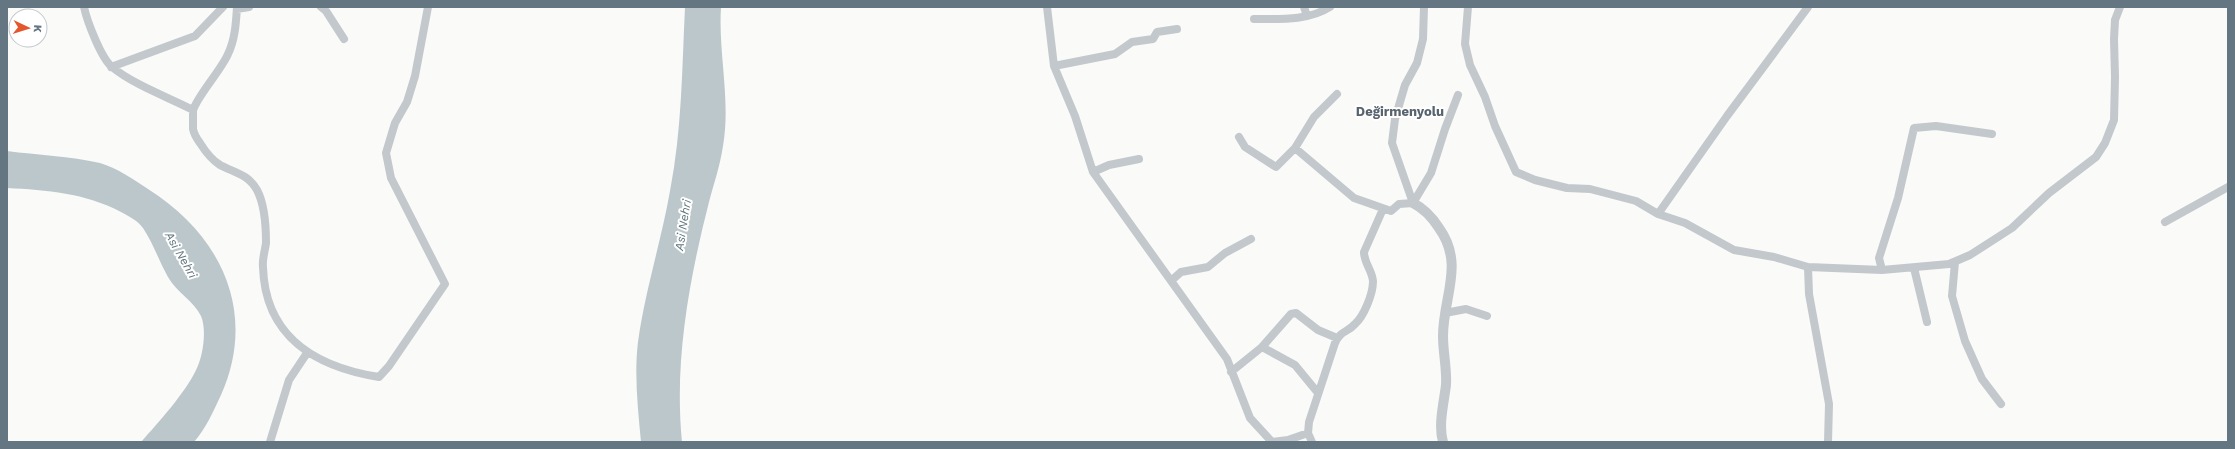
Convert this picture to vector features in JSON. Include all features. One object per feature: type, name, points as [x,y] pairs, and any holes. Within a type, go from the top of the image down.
[{"type":"street","points":[[84,7],[88,25],[111,67],[140,84],[194,110]]},
{"type":"street","points":[[111,67],[196,36],[223,7]]},
{"type":"street","points":[[249,7],[237,8],[234,36],[228,55],[194,110],[194,132],[205,152],[220,164],[243,174],[252,182],[258,192],[264,217],[266,243],[262,266],[272,309],[281,326],[307,353],[330,365],[353,373],[379,377],[389,366],[445,284],[391,178],[386,153],[395,123],[407,102],[415,76],[428,7]]},
{"type":"street","points":[[321,7],[326,11],[344,39]]},
{"type":"street","points":[[1047,7],[1054,66],[1075,116],[1093,172],[1172,280],[1227,359],[1250,418],[1272,442],[1288,440],[1308,433]]},
{"type":"street","points":[[1304,7],[1307,16]]},
{"type":"street","points":[[1254,19],[1285,19],[1318,15],[1330,7]]},
{"type":"street","points":[[1413,203],[1392,143],[1395,119],[1406,85],[1417,63],[1423,39],[1424,7]]},
{"type":"street","points":[[1468,7],[1465,44],[1470,66],[1485,97],[1495,126],[1516,172],[1535,180],[1568,188],[1590,189],[1636,201],[1658,214],[1685,223],[1734,250],[1774,257],[1808,267],[1882,270],[1914,268],[1955,262],[1970,255],[2012,228],[2049,193],[2096,157],[2105,143],[2114,120],[2114,39],[2116,20],[2120,7]]},
{"type":"street","points":[[1658,214],[1727,116],[1808,7]]},
{"type":"street","points":[[1054,66],[1115,54],[1132,42],[1153,39],[1157,32],[1177,28]]},
{"type":"street","points":[[1239,137],[1245,147],[1275,167],[1295,148],[1314,117],[1337,94]]},
{"type":"street","points":[[1413,203],[1431,173],[1445,128],[1458,95]]},
{"type":"street","points":[[1882,270],[1879,258],[1898,198],[1914,128],[1936,126],[1992,134]]},
{"type":"street","points":[[1295,148],[1354,198],[1391,211],[1399,204],[1413,203],[1427,212],[1450,246],[1452,270],[1445,313],[1443,337],[1446,378],[1442,423],[1443,442]]},
{"type":"street","points":[[1093,172],[1109,165],[1139,159]]},
{"type":"street","points":[[2165,222],[2228,187]]},
{"type":"street","points":[[1312,442],[1308,433],[1318,393],[1337,338],[1339,334],[1355,325],[1365,311],[1373,282],[1371,271],[1364,259],[1364,252],[1383,209]]},
{"type":"street","points":[[1172,280],[1181,272],[1208,267],[1225,253],[1251,238]]},
{"type":"street","points":[[1955,262],[1952,296],[1965,342],[1982,379],[2001,404]]},
{"type":"street","points":[[1808,267],[1809,294],[1829,404],[1828,442]]},
{"type":"street","points":[[1914,268],[1927,322]]},
{"type":"street","points":[[1445,313],[1466,309],[1487,316]]},
{"type":"street","points":[[1231,372],[1262,347],[1290,314],[1296,313],[1318,330],[1337,338]]},
{"type":"street","points":[[1262,347],[1296,364],[1318,393]]},
{"type":"street","points":[[270,442],[289,380],[307,353]]},
{"type":"water","name":"Asi Nehri","points":[[685,7],[721,7],[721,42],[726,111],[725,129],[720,161],[695,261],[685,321],[680,382],[682,442],[641,442],[636,379],[638,342],[674,168],[681,99]]},
{"type":"water","name":"Asi Nehri","points":[[7,151],[89,161],[106,165],[119,171],[148,189],[174,208],[195,229],[213,253],[226,278],[233,305],[235,334],[231,364],[221,395],[206,425],[194,442],[141,442],[179,398],[198,365],[201,358],[204,329],[201,316],[198,311],[171,282],[147,234],[138,223],[127,215],[107,206],[80,197],[51,191],[7,188]]},
{"type":"district","name":"Değirmenyolu","points":[[1400,111]]}]
